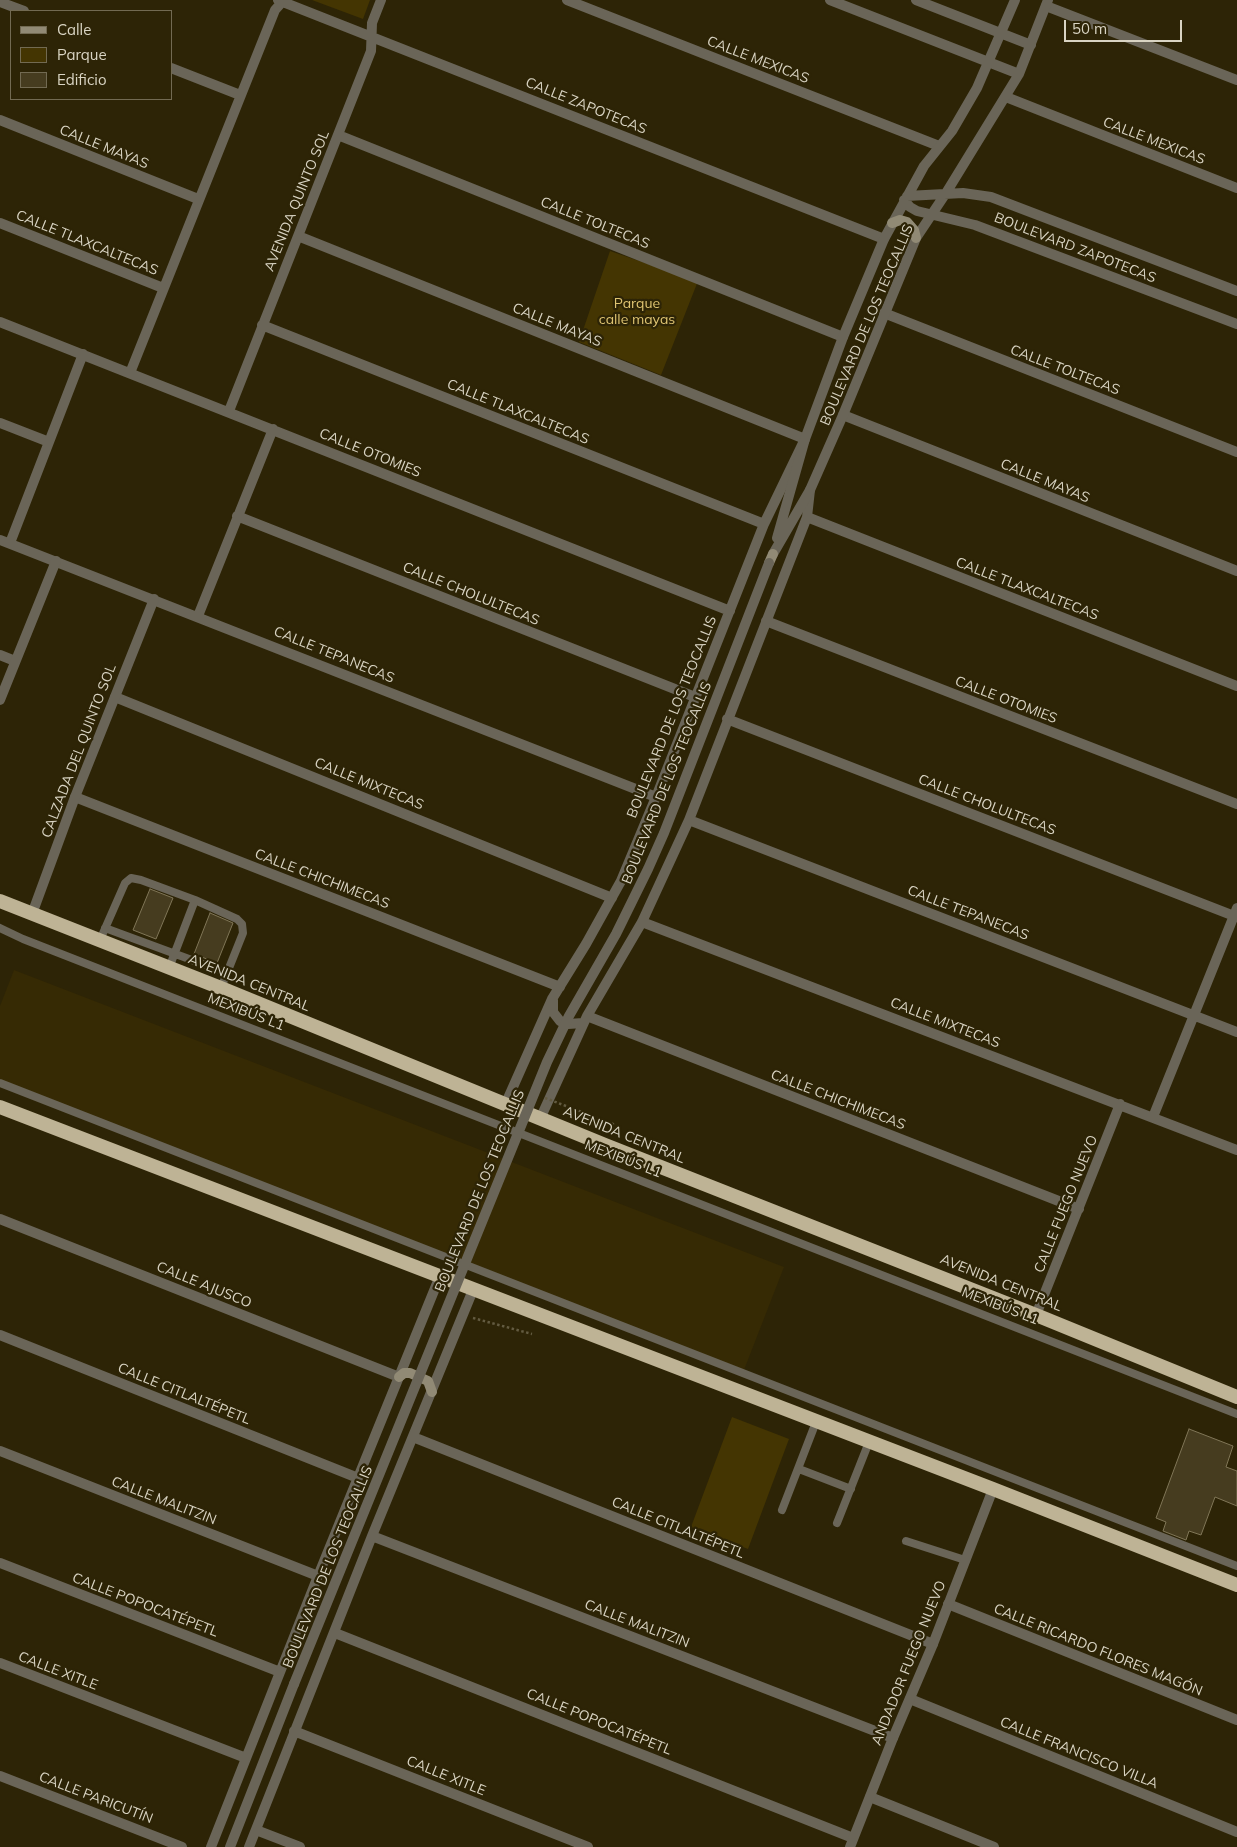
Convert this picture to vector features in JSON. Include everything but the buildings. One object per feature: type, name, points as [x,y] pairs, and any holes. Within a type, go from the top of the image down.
[{"type":"highway","name":"AVENIDA CENTRAL","points":[[0,901],[32,914],[102,934],[168,968],[540,1119],[1036,1314],[1237,1397]]},
{"type":"highway","points":[[0,1107],[993,1489],[1237,1586]]},
{"type":"main road","points":[[892,223],[900,220],[907,222],[914,230],[916,238]]},
{"type":"main road","points":[[399,1377],[410,1373],[428,1381],[432,1392]]},
{"type":"street","name":"AVENIDA QUINTO SOL","points":[[229,411],[371,51],[372,23],[381,0]]},
{"type":"street","name":"CALLE MEXICAS","points":[[567,0],[939,146]]},
{"type":"street","points":[[830,0],[1019,74]]},
{"type":"street","points":[[916,0],[1031,45]]},
{"type":"street","points":[[1001,34],[1014,0]]},
{"type":"street","name":"CALLE ZAPOTECAS","points":[[281,1],[884,239]]},
{"type":"street","points":[[130,373],[240,95],[275,10],[281,1]]},
{"type":"street","points":[[0,2],[21,10]]},
{"type":"street","points":[[1006,97],[1019,74],[1047,3],[1237,80]]},
{"type":"street","name":"BOULEVARD DE LOS TEOCALLIS","points":[[230,1847],[544,1070],[569,1016],[616,934],[664,833],[771,558],[805,439],[842,337],[892,223],[924,166],[966,108],[989,63],[1001,34]]},
{"type":"street","points":[[172,68],[240,95]]},
{"type":"street","name":"CALLE MEXICAS","points":[[1006,97],[1237,188]]},
{"type":"street","name":"BOULEVARD DE LOS TEOCALLIS","points":[[771,558],[810,490],[843,416],[916,238],[1006,97]]},
{"type":"street","name":"CALLE MAYAS","points":[[0,120],[198,199]]},
{"type":"street","name":"CALLE TOLTECAS","points":[[338,135],[842,337]]},
{"type":"street","name":"BOULEVARD ZAPOTECAS","points":[[1237,291],[991,197],[963,193],[946,193],[906,198],[910,207],[917,211],[976,225],[1237,324]]},
{"type":"street","name":"CALLE TLAXCALTECAS","points":[[0,223],[163,288]]},
{"type":"street","name":"CALLE MAYAS","points":[[298,236],[805,439]]},
{"type":"street","name":"CALLE TOLTECAS","points":[[884,314],[1237,452]]},
{"type":"street","name":"CALLE OTOMIES","points":[[0,322],[229,411],[730,611]]},
{"type":"street","name":"CALLE TLAXCALTECAS","points":[[262,325],[764,524]]},
{"type":"street","points":[[5,542],[49,442],[83,354]]},
{"type":"street","name":"CALLE MAYAS","points":[[843,416],[1237,571]]},
{"type":"street","points":[[0,423],[49,442]]},
{"type":"street","points":[[198,616],[273,429]]},
{"type":"street","name":"BOULEVARD DE LOS TEOCALLIS","points":[[505,1105],[552,999],[612,898],[656,797],[764,524],[805,439]]},
{"type":"street","name":"BOULEVARD DE LOS TEOCALLIS","points":[[540,1119],[585,1019],[642,922],[689,820],[807,517],[810,490]]},
{"type":"street","name":"CALLE CHOLULTECAS","points":[[237,516],[695,697]]},
{"type":"street","name":"CALLE TLAXCALTECAS","points":[[807,517],[1237,686]]},
{"type":"street","name":"CALLE TEPANECAS","points":[[5,542],[656,797]]},
{"type":"street","points":[[0,700],[56,561]]},
{"type":"street","name":"CALZADA DEL QUINTO SOL","points":[[32,914],[75,797],[154,599]]},
{"type":"street","name":"CALLE OTOMIES","points":[[766,621],[1237,804]]},
{"type":"street","points":[[0,655],[15,661]]},
{"type":"street","name":"CALLE MIXTECAS","points":[[115,697],[612,898]]},
{"type":"street","name":"CALLE CHOLULTECAS","points":[[727,720],[1236,913]]},
{"type":"street","name":"CALLE CHICHIMECAS","points":[[75,797],[560,987]]},
{"type":"street","name":"CALLE TEPANECAS","points":[[689,820],[1237,1032]]},
{"type":"street","points":[[1153,1116],[1236,913]]},
{"type":"street","name":"CALLE MIXTECAS","points":[[642,922],[1153,1116],[1237,1150]]},
{"type":"street","points":[[552,999],[554,1012],[560,1021],[568,1024],[585,1019]]},
{"type":"street","name":"CALLE CHICHIMECAS","points":[[585,1019],[1079,1209]]},
{"type":"street","name":"CALLE FUEGO NUEVO","points":[[1036,1314],[1120,1104]]},
{"type":"street","name":"CALLE AJUSCO","points":[[0,1219],[399,1377]]},
{"type":"street","name":"BOULEVARD DE LOS TEOCALLIS","points":[[211,1847],[318,1576],[440,1276]]},
{"type":"street","points":[[249,1847],[372,1536],[473,1290]]},
{"type":"street","name":"CALLE CITLALTÉPETL","points":[[0,1335],[358,1478]]},
{"type":"street","name":"CALLE CITLALTÉPETL","points":[[413,1437],[933,1644]]},
{"type":"street","name":"CALLE MALITZIN","points":[[0,1451],[318,1576]]},
{"type":"street","name":"ANDADOR FUEGO NUEVO","points":[[852,1842],[933,1644],[993,1489]]},
{"type":"street","name":"CALLE MALITZIN","points":[[372,1536],[893,1738]]},
{"type":"street","name":"CALLE POPOCATÉPETL","points":[[0,1563],[280,1672]]},
{"type":"street","name":"CALLE RICARDO FLORES MAGÓN","points":[[948,1604],[1237,1720]]},
{"type":"street","name":"CALLE POPOCATÉPETL","points":[[335,1633],[852,1842]]},
{"type":"street","name":"CALLE XITLE","points":[[0,1664],[246,1758]]},
{"type":"street","name":"CALLE FRANCISCO VILLA","points":[[910,1699],[1237,1832]]},
{"type":"street","name":"CALLE XITLE","points":[[294,1732],[588,1847]]},
{"type":"street","name":"CALLE PARICUTÍN","points":[[0,1776],[182,1847]]},
{"type":"street","points":[[870,1797],[994,1847]]},
{"type":"street","points":[[256,1830],[300,1847]]},
{"type":"lane","points":[[221,988],[227,973],[243,933],[242,924],[238,918],[141,880],[131,878],[124,883],[102,934],[174,954],[227,973]]},
{"type":"lane","points":[[168,968],[195,900]]},
{"type":"lane","name":"MEXIBÚS L1","points":[[0,928],[41,946],[1237,1414]]},
{"type":"lane","points":[[0,1083],[1237,1566]]},
{"type":"lane","points":[[782,1510],[816,1422]]},
{"type":"lane","points":[[837,1523],[869,1442]]},
{"type":"lane","points":[[799,1469],[851,1489]]},
{"type":"lane","points":[[906,1541],[965,1560]]},
{"type":"path","points":[[542,1096],[613,1124]]},
{"type":"path","points":[[463,1315],[532,1334]]},
{"type":"shaded area","points":[[14,970],[784,1267],[744,1370],[0,1081],[0,1006]]},
{"type":"green space","points":[[312,0],[370,0],[363,19]]},
{"type":"green space","name":"Parque calle mayas","points":[[610,251],[698,281],[661,375],[579,342]]},
{"type":"green space","points":[[732,1417],[789,1439],[748,1549],[691,1527]]}]
